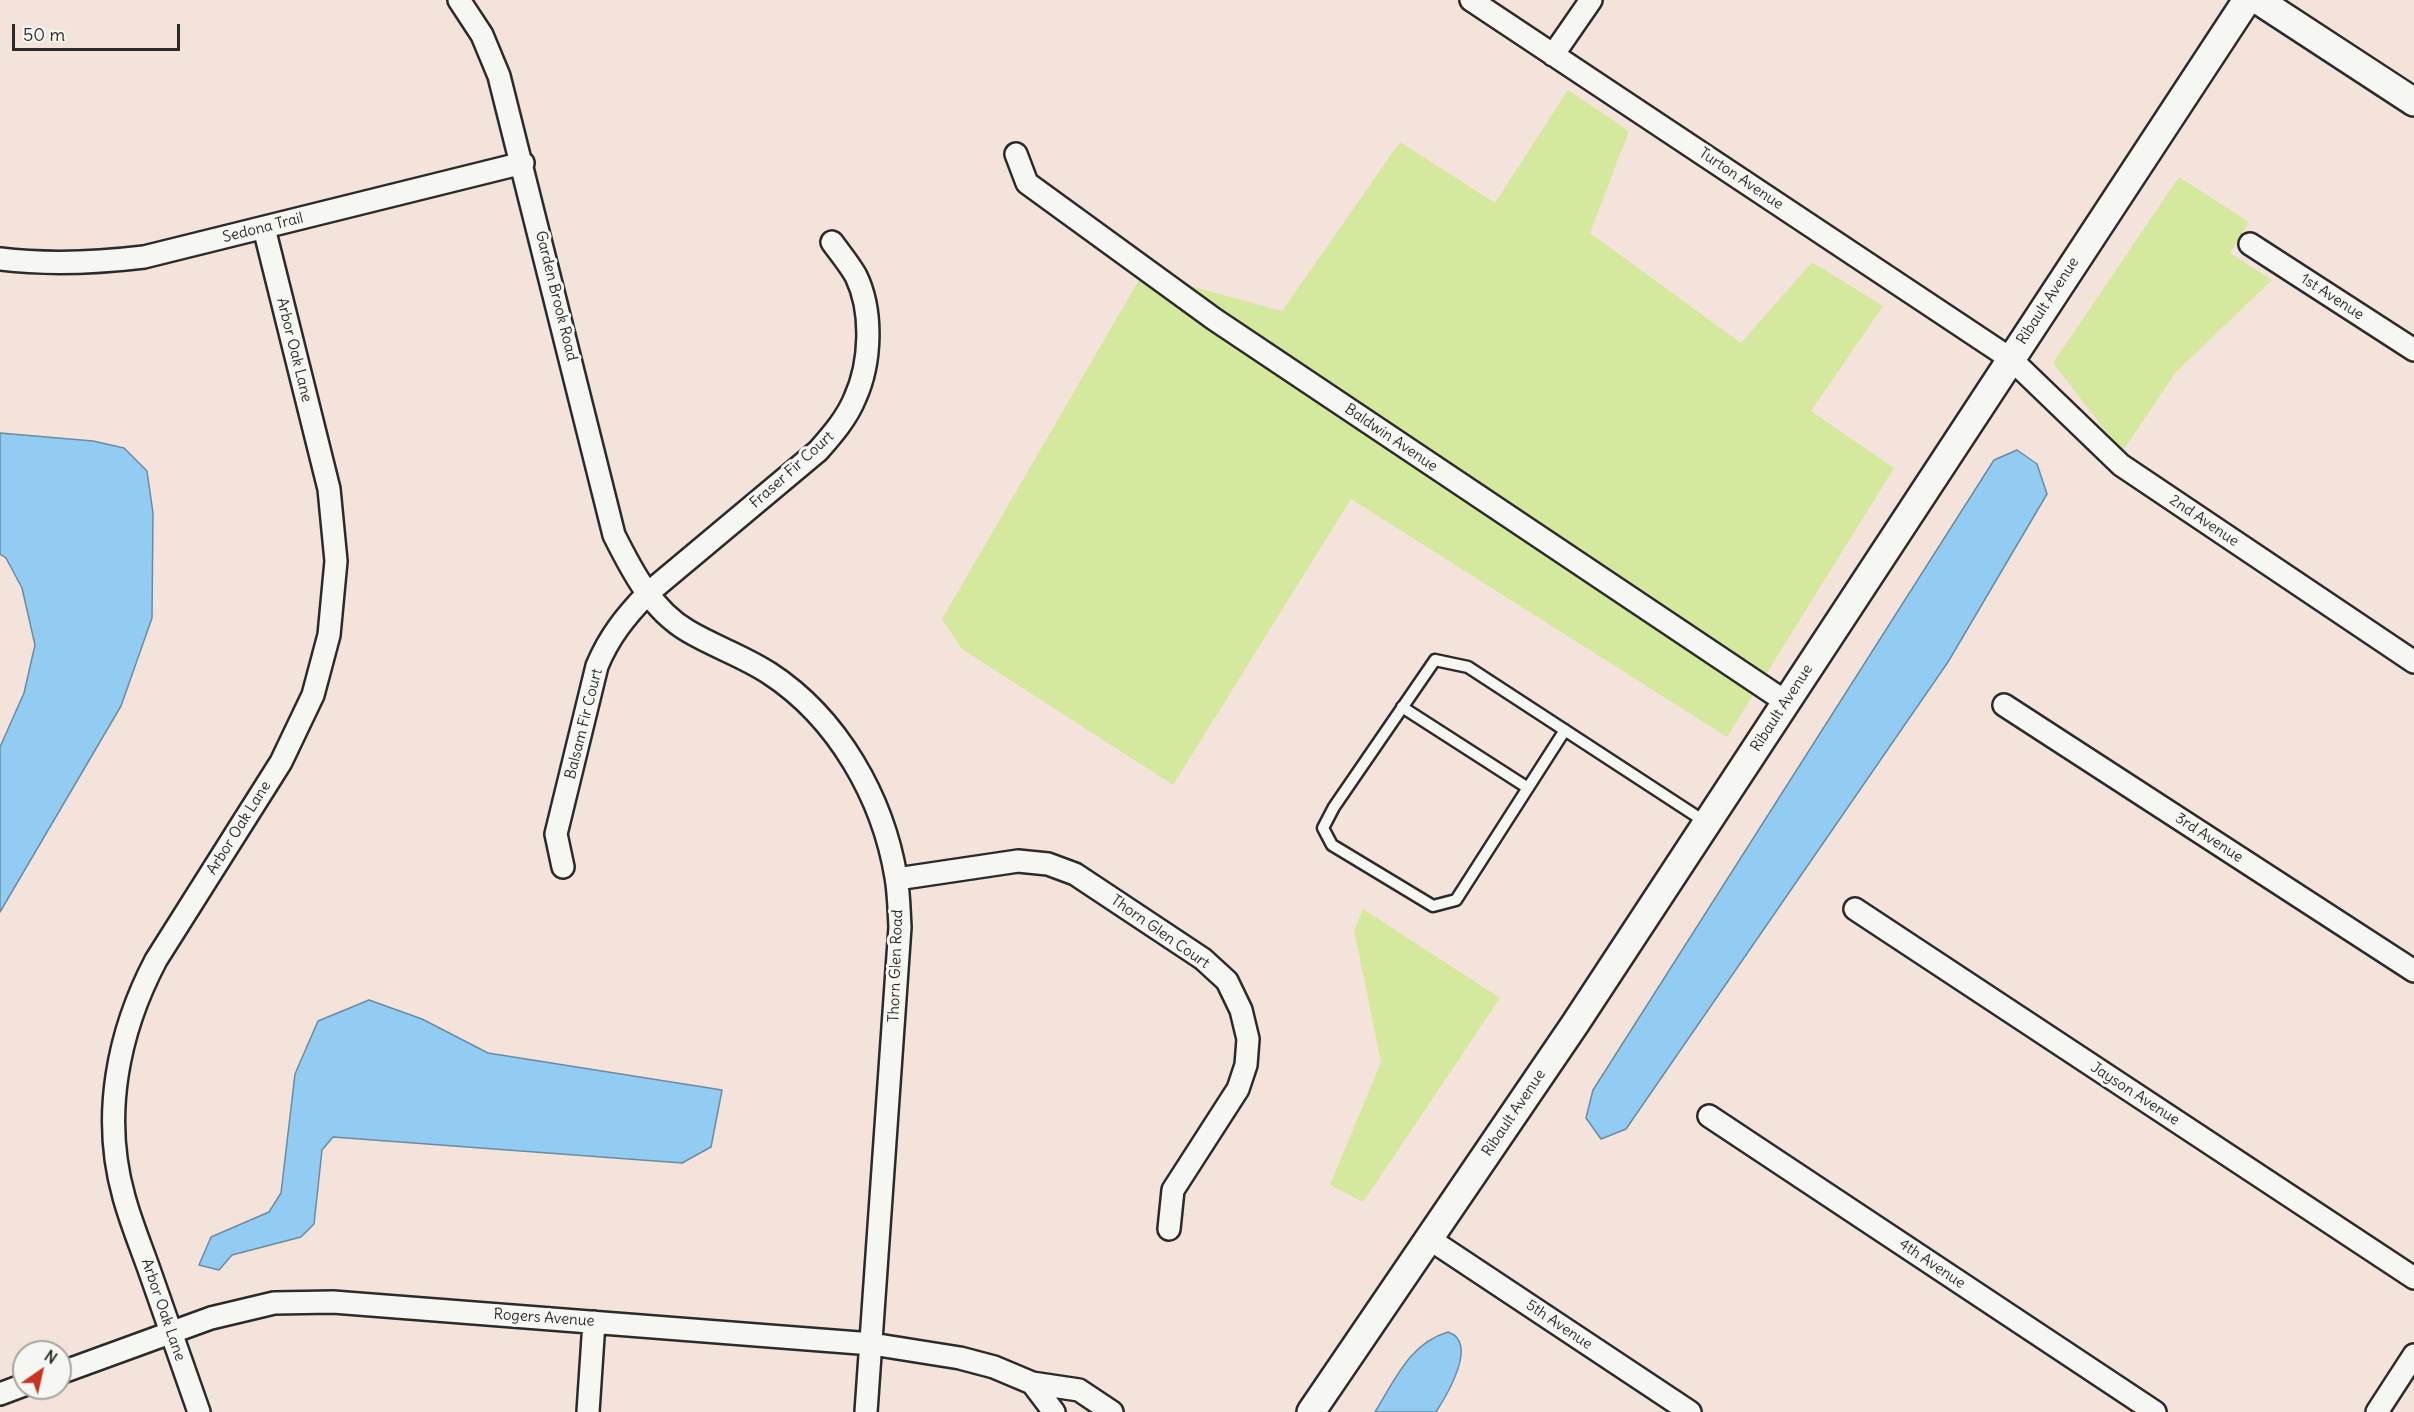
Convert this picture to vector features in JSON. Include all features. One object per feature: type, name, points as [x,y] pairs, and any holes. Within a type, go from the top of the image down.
[{"type":"street","name":"Garden Brook Road","points":[[459,0],[482,35],[499,76],[523,163],[614,535],[647,594]]},
{"type":"street","name":"Turton Avenue","points":[[1472,0],[2011,358]]},
{"type":"street","points":[[1554,55],[1592,0]]},
{"type":"street","name":"Ribault Avenue","points":[[1311,1412],[1575,1024],[2247,0]]},
{"type":"street","points":[[2258,0],[2414,102]]},
{"type":"street","name":"Baldwin Avenue","points":[[1016,154],[1027,183],[1214,318],[1786,702]]},
{"type":"street","name":"Sedona Trail","points":[[0,258],[45,264],[91,264],[144,258],[523,163]]},
{"type":"street","name":"Arbor Oak Lane","points":[[199,1412],[123,1196],[115,1141],[115,1084],[123,1037],[138,994],[156,960],[281,762],[313,695],[329,635],[336,561],[329,489],[264,228]]},
{"type":"street","name":"Fraser Fir Court","points":[[647,594],[818,451],[837,430],[856,398],[866,359],[867,317],[856,277],[832,242]]},
{"type":"street","name":"1st Avenue","points":[[2250,244],[2414,351]]},
{"type":"street","name":"2nd Avenue","points":[[2011,358],[2121,465],[2414,662]]},
{"type":"street","name":"Balsam Fir Court","points":[[563,867],[556,834],[597,666],[608,641],[626,616],[647,594]]},
{"type":"street","name":"Thorn Glen Road","points":[[647,594],[687,631],[746,659],[807,703],[846,750],[874,800],[890,847],[897,879],[900,927],[866,1412]]},
{"type":"street","name":"3rd Avenue","points":[[2004,705],[2414,971]]},
{"type":"street","name":"Thorn Glen Court","points":[[897,879],[1018,861],[1048,864],[1075,874],[1203,959],[1227,981],[1241,1010],[1248,1039],[1246,1065],[1238,1089],[1173,1190],[1169,1229]]},
{"type":"street","name":"Jayson Avenue","points":[[1855,909],[2414,1278]]},
{"type":"street","name":"4th Avenue","points":[[1709,1116],[2155,1412]]},
{"type":"street","name":"5th Avenue","points":[[1428,1238],[1690,1412]]},
{"type":"street","name":"Rogers Avenue","points":[[72,1369],[211,1318],[274,1303],[333,1302],[872,1344],[960,1358],[994,1367],[1032,1383],[1079,1390],[1113,1412]]},
{"type":"street","points":[[588,1412],[594,1322]]},
{"type":"street","points":[[2377,1412],[2414,1355]]},
{"type":"street","name":"Rogers Avenue","points":[[1032,1383],[1054,1412]]},
{"type":"lane","points":[[1565,730],[1456,900],[1433,906],[1332,845],[1323,828],[1334,807],[1435,660],[1468,667],[1565,730],[1707,823]]},
{"type":"lane","points":[[1402,707],[1528,788]]},
{"type":"green space","points":[[1568,90],[1629,131],[1590,233],[1741,343],[1812,262],[1883,306],[1811,411],[1894,468],[1727,737],[1351,499],[1173,785],[962,649],[942,619],[1143,273],[1282,311],[1400,142],[1495,203]]},
{"type":"green space","points":[[2179,177],[2249,222],[2230,253],[2272,280],[2176,372],[2122,452],[2053,363]]},
{"type":"green space","points":[[1363,909],[1500,998],[1363,1202],[1330,1185],[1381,1062],[1354,930]]},
{"type":"water","points":[[0,433],[93,441],[124,448],[147,471],[153,513],[152,618],[121,706],[0,912],[0,747],[24,693],[35,645],[22,588],[6,558],[0,554]]},
{"type":"water","points":[[2017,450],[2037,464],[2047,494],[1948,662],[1626,1129],[1601,1139],[1586,1118],[1593,1090],[1994,460]]},
{"type":"water","points":[[369,1000],[422,1019],[488,1053],[722,1090],[711,1147],[682,1163],[333,1137],[322,1150],[314,1224],[301,1237],[232,1255],[219,1270],[199,1265],[211,1237],[269,1212],[281,1193],[295,1074],[318,1021]]},
{"type":"water","points":[[1448,1332],[1457,1338],[1461,1346],[1461,1357],[1453,1382],[1436,1412],[1375,1412],[1413,1354],[1435,1337]]}]
